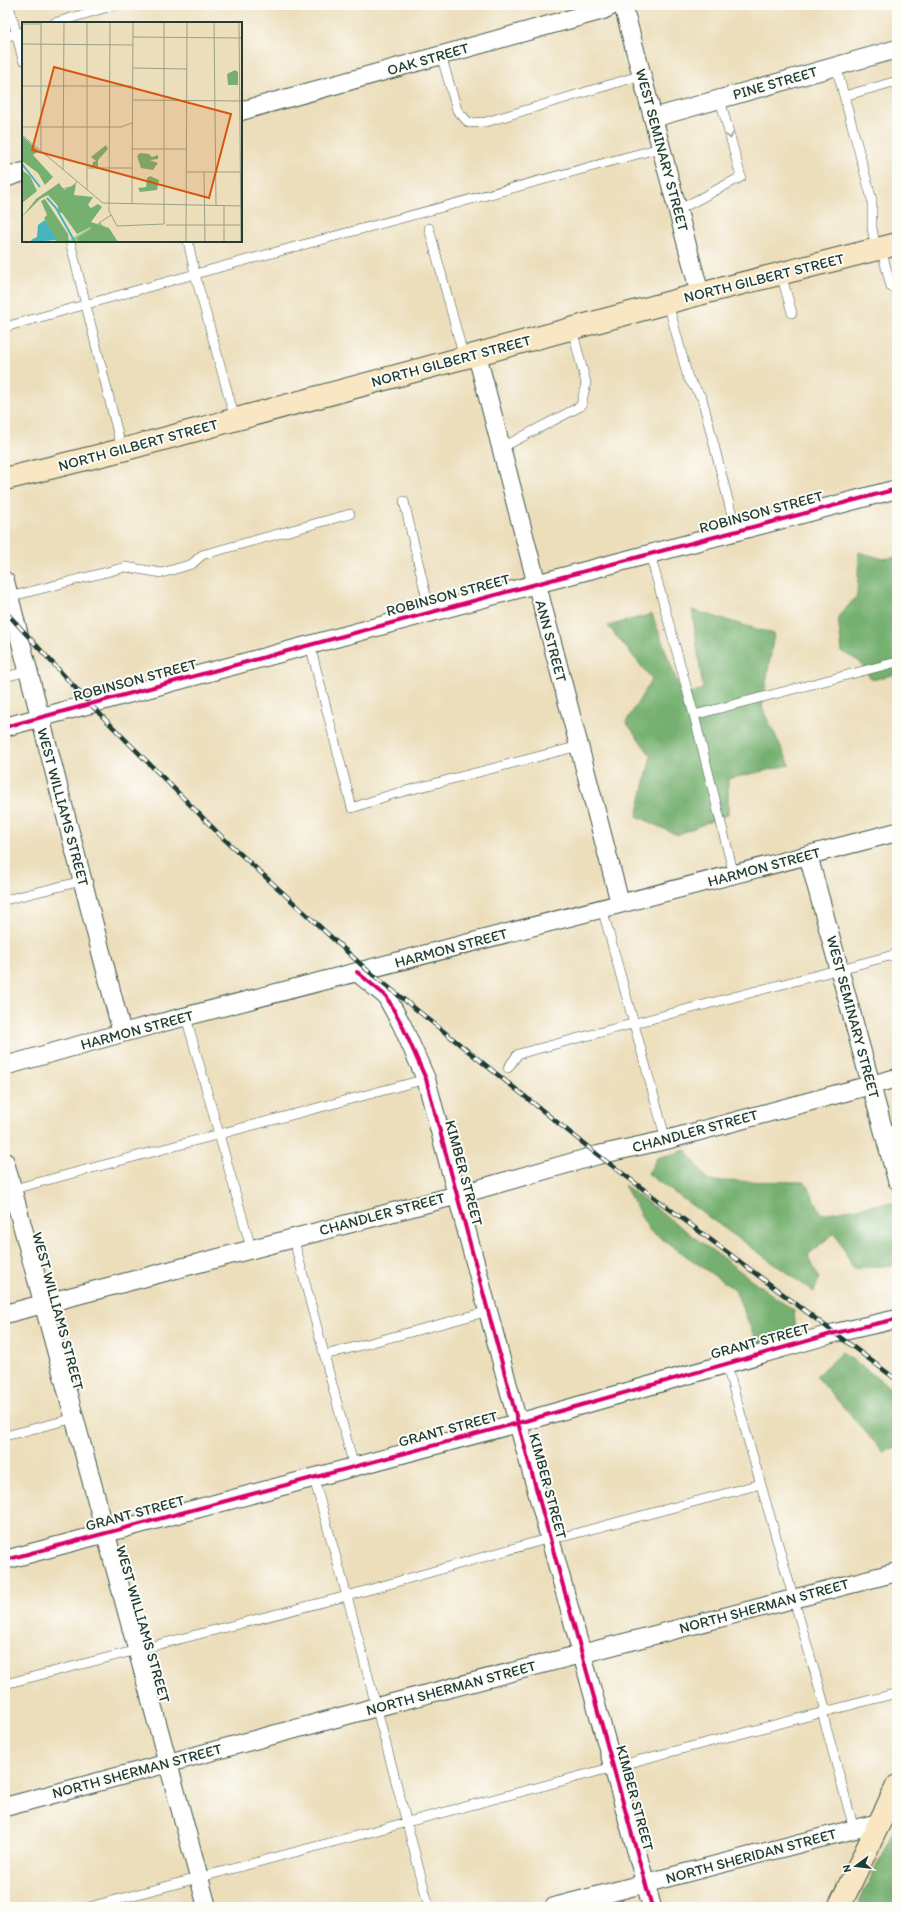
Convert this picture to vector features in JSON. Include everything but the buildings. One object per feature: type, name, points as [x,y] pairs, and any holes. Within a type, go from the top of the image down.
[{"type":"main road","name":"NORTH GILBERT STREET","points":[[5,479],[122,450],[700,294],[885,247]]},
{"type":"main road","points":[[839,1907],[897,1786]]},
{"type":"street","name":"OAK STREET","points":[[242,111],[603,10],[614,5]]},
{"type":"street","name":"WEST SEMINARY STREET","points":[[623,5],[700,294]]},
{"type":"street","name":"PINE STREET","points":[[653,118],[897,49]]},
{"type":"street","points":[[5,178],[22,172]]},
{"type":"street","name":"ANN STREET","points":[[470,356],[501,448],[620,903]]},
{"type":"street","name":"ROBINSON STREET","points":[[5,727],[536,584],[897,489]]},
{"type":"street","name":"WEST WILLIAMS STREET","points":[[7,589],[39,718],[122,1033]]},
{"type":"street","name":"HARMON STREET","points":[[5,1066],[122,1033],[186,1018],[620,903],[897,832]]},
{"type":"street","name":"WEST SEMINARY STREET","points":[[808,855],[897,1180]]},
{"type":"street","name":"KIMBER STREET","points":[[357,972],[386,996],[402,1025],[426,1079],[518,1423],[615,1767],[652,1907]]},
{"type":"street","name":"CHANDLER STREET","points":[[5,1314],[251,1248],[458,1195],[598,1155],[666,1140],[897,1078]]},
{"type":"street","name":"WEST WILLIAMS STREET","points":[[5,1162],[9,1190],[75,1418],[105,1533],[139,1651],[206,1907]]},
{"type":"street","name":"GRANT STREET","points":[[5,1560],[314,1479],[518,1423],[726,1363],[835,1333],[897,1318]]},
{"type":"street","name":"NORTH SHERMAN STREET","points":[[5,1806],[377,1707],[897,1572]]},
{"type":"street","name":"NORTH SHERIDAN STREET","points":[[554,1907],[878,1823]]},
{"type":"lane","points":[[9,5],[20,33],[22,51]]},
{"type":"lane","points":[[57,22],[115,5]]},
{"type":"lane","points":[[5,37],[20,33]]},
{"type":"lane","points":[[441,55],[457,110],[469,123],[486,122],[642,75]]},
{"type":"lane","points":[[836,66],[872,200],[872,228],[885,247],[891,287]]},
{"type":"lane","points":[[844,96],[897,81]]},
{"type":"lane","points":[[678,210],[741,177],[720,99]]},
{"type":"lane","points":[[5,327],[660,148]]},
{"type":"lane","points":[[429,228],[470,356]]},
{"type":"lane","points":[[70,242],[87,304],[122,450]]},
{"type":"lane","points":[[188,242],[195,274],[235,419]]},
{"type":"lane","points":[[781,274],[792,313]]},
{"type":"lane","points":[[668,303],[688,378],[702,398],[736,531]]},
{"type":"lane","points":[[501,448],[581,406],[586,383],[572,329]]},
{"type":"lane","points":[[404,500],[430,613]]},
{"type":"lane","points":[[7,589],[126,567],[162,572],[192,564],[202,555],[350,514]]},
{"type":"lane","points":[[650,554],[694,715],[734,875]]},
{"type":"lane","points":[[310,645],[352,808],[390,795],[579,746]]},
{"type":"lane","points":[[694,715],[897,662]]},
{"type":"lane","points":[[5,677],[28,671]]},
{"type":"lane","points":[[5,900],[82,881]]},
{"type":"lane","points":[[602,908],[666,1140]]},
{"type":"lane","points":[[508,1068],[518,1054],[897,954]]},
{"type":"lane","points":[[186,1018],[251,1248]]},
{"type":"lane","points":[[9,1190],[426,1079]]},
{"type":"lane","points":[[293,1237],[354,1467]]},
{"type":"lane","points":[[325,1355],[489,1311]]},
{"type":"lane","points":[[726,1363],[794,1598],[854,1829]]},
{"type":"lane","points":[[5,1436],[75,1418]]},
{"type":"lane","points":[[314,1479],[377,1707],[429,1907]]},
{"type":"lane","points":[[5,1684],[139,1651],[347,1596],[550,1538],[566,1536],[761,1484]]},
{"type":"lane","points":[[88,1907],[199,1879],[407,1821],[897,1693]]},
{"type":"green space","points":[[859,552],[883,559],[897,557],[897,674],[872,680],[859,661],[842,652],[838,617],[857,596]]},
{"type":"green space","points":[[692,610],[774,634],[762,708],[790,765],[728,779],[728,814],[677,835],[637,816],[651,756],[626,722],[652,679],[608,626],[652,614],[682,695],[703,689]]},
{"type":"green space","points":[[686,1150],[708,1181],[805,1182],[822,1214],[892,1202],[897,1221],[897,1265],[853,1268],[835,1232],[808,1255],[819,1279],[814,1292],[648,1174],[657,1158]]},
{"type":"green space","points":[[624,1185],[794,1311],[796,1334],[757,1343],[735,1290],[649,1230]]},
{"type":"green space","points":[[842,1352],[897,1392],[897,1448],[883,1452],[816,1376]]},
{"type":"green space","points":[[892,1833],[897,1839],[897,1907],[857,1907]]},
{"type":"railway","points":[[5,611],[91,705],[222,837],[367,970],[598,1155],[897,1380]]},
{"type":"cycle path","points":[[5,727],[551,580],[897,489]]},
{"type":"cycle path","points":[[357,972],[386,996],[402,1025],[426,1079],[518,1423],[652,1907]]},
{"type":"cycle path","points":[[5,1560],[518,1423],[835,1333],[897,1319]]}]
